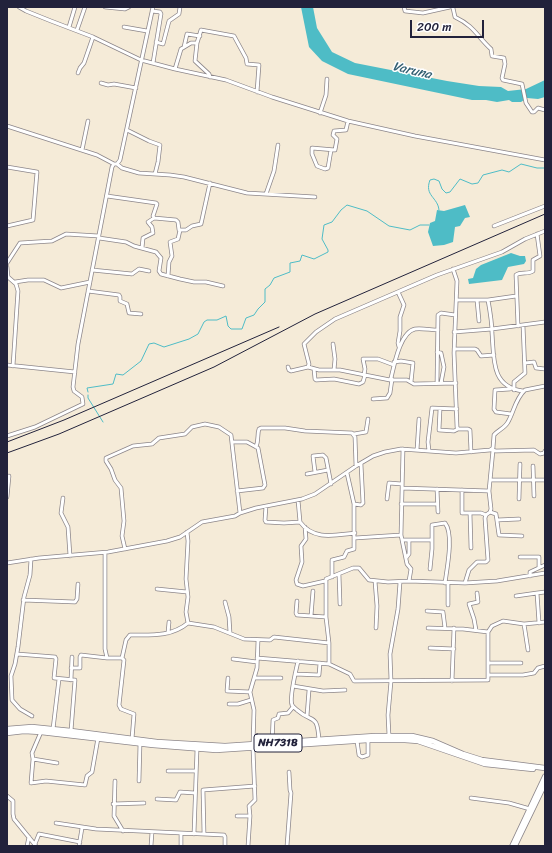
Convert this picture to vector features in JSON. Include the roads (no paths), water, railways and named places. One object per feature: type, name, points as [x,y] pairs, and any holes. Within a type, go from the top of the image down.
[{"type":"highway","name":"NH731B","points":[[7,729],[32,727],[197,745],[253,747],[272,743],[412,736],[433,741],[463,754],[482,760],[545,769]]},
{"type":"highway","points":[[7,733],[24,731],[41,732],[216,750],[368,740],[405,740],[418,741],[485,764],[545,769]]},
{"type":"main road","points":[[512,846],[545,776]]},
{"type":"main road","points":[[515,846],[545,784]]},
{"type":"street","points":[[20,7],[51,22],[92,36],[142,60],[228,81],[320,113],[415,136],[545,160]]},
{"type":"street","points":[[69,27],[75,7]]},
{"type":"street","points":[[77,30],[85,7]]},
{"type":"street","points":[[105,7],[125,9],[128,7]]},
{"type":"street","points":[[156,42],[163,44],[169,19],[179,14],[180,7]]},
{"type":"street","points":[[404,7],[406,11],[423,13],[446,7],[452,7],[455,17],[467,23],[477,33],[484,44],[491,49],[492,56],[504,58],[505,64],[502,76],[503,80],[512,83],[521,83],[524,88],[525,101],[533,112],[538,108],[545,110]]},
{"type":"street","points":[[7,436],[36,427],[82,404],[82,397],[74,391],[73,382],[78,344],[112,167],[120,160],[152,9],[160,12],[161,14],[153,63]]},
{"type":"street","points":[[124,26],[147,31]]},
{"type":"street","points":[[210,77],[195,60],[197,43],[202,30],[235,36],[246,58],[247,64],[259,65],[257,92]]},
{"type":"street","points":[[175,69],[181,50],[184,47],[187,34],[200,36]]},
{"type":"street","points":[[78,73],[84,63],[92,36]]},
{"type":"street","points":[[184,47],[192,43],[197,43]]},
{"type":"street","points":[[320,113],[326,95],[327,79]]},
{"type":"street","points":[[101,83],[136,88]]},
{"type":"street","points":[[82,150],[88,121]]},
{"type":"street","points":[[331,150],[328,168],[325,169],[317,166],[312,154],[312,148],[335,150],[337,140],[333,135],[334,131],[346,130],[348,121]]},
{"type":"street","points":[[7,126],[102,157],[122,168],[139,173],[170,175],[210,183],[247,193],[314,197]]},
{"type":"street","points":[[127,130],[160,145],[155,174]]},
{"type":"street","points":[[266,194],[274,170],[278,144]]},
{"type":"street","points":[[7,167],[36,172],[37,174],[33,220],[7,226]]},
{"type":"street","points":[[180,230],[186,230],[192,226],[201,224],[210,183]]},
{"type":"street","points":[[107,196],[156,203],[154,218]]},
{"type":"street","points":[[494,226],[545,206]]},
{"type":"street","points":[[142,248],[143,238],[153,233],[152,227],[148,222],[154,218],[176,220],[178,222],[180,230],[178,239],[170,242],[172,256],[169,262],[168,276]]},
{"type":"street","points":[[308,367],[309,364],[304,344],[316,332],[335,319],[437,275],[502,252],[545,230]]},
{"type":"street","points":[[7,263],[20,243],[52,241],[66,234],[99,237],[124,241],[157,253],[161,258],[159,272],[168,276],[194,282],[204,282],[223,286]]},
{"type":"street","points":[[518,326],[516,275],[519,273],[532,272],[534,260],[540,256],[537,234]]},
{"type":"street","points":[[7,267],[8,277],[15,282],[18,291],[14,366]]},
{"type":"street","points":[[92,270],[130,274],[139,269],[149,271]]},
{"type":"street","points":[[454,269],[457,278],[454,349],[458,429]]},
{"type":"street","points":[[15,282],[25,280],[44,280],[61,288],[90,282]]},
{"type":"street","points":[[88,292],[119,295],[120,301],[128,304],[129,313],[140,314]]},
{"type":"street","points":[[398,292],[404,305],[400,317],[399,347]]},
{"type":"street","points":[[457,300],[488,300],[516,296]]},
{"type":"street","points":[[477,300],[479,321]]},
{"type":"street","points":[[488,300],[492,329],[494,365],[498,375],[513,389]]},
{"type":"street","points":[[439,383],[437,317],[439,314],[455,315]]},
{"type":"street","points":[[454,332],[545,322]]},
{"type":"street","points":[[513,389],[514,382],[525,372],[523,325]]},
{"type":"street","points":[[374,399],[387,398],[390,393],[394,363],[399,347],[411,331],[418,329],[438,330]]},
{"type":"street","points":[[333,344],[335,361],[334,370]]},
{"type":"street","points":[[454,349],[477,350],[480,355],[483,356],[494,355]]},
{"type":"street","points":[[437,352],[441,353],[444,367],[439,383]]},
{"type":"street","points":[[314,368],[314,379],[316,380],[334,379],[360,384],[363,382],[365,369],[363,359],[378,359],[394,363],[401,361],[413,363],[411,382]]},
{"type":"street","points":[[524,363],[534,362],[536,368],[545,369]]},
{"type":"street","points":[[7,365],[75,372]]},
{"type":"street","points":[[288,367],[291,371],[308,367],[318,370],[334,370],[388,380],[407,380],[414,384],[456,383]]},
{"type":"street","points":[[511,414],[496,412],[494,409],[495,390],[505,388],[524,391],[545,386]]},
{"type":"street","points":[[490,512],[489,490],[494,435],[506,426],[515,405],[524,391]]},
{"type":"street","points":[[429,451],[428,442],[432,408],[457,409]]},
{"type":"street","points":[[440,409],[439,430],[470,430],[470,452]]},
{"type":"street","points":[[256,447],[259,439],[258,431],[261,428],[285,428],[305,431],[354,434],[366,432],[368,419]]},
{"type":"street","points":[[417,450],[419,419]]},
{"type":"street","points":[[125,548],[122,536],[124,521],[121,491],[106,461],[107,457],[135,446],[152,444],[159,438],[185,434],[192,427],[205,424],[219,427],[231,435],[240,513]]},
{"type":"street","points":[[354,434],[356,466]]},
{"type":"street","points":[[232,442],[247,442],[259,450],[265,487],[238,491]]},
{"type":"street","points":[[7,563],[31,559],[105,553],[167,541],[180,536],[202,522],[235,516],[240,513],[298,500],[315,494],[356,466],[373,456],[385,452],[403,449],[456,453],[492,450],[534,450],[540,454],[544,453],[545,451]]},
{"type":"street","points":[[403,449],[401,535],[407,564],[411,569],[409,581]]},
{"type":"street","points":[[315,472],[313,458],[315,455],[325,456],[331,484]]},
{"type":"street","points":[[354,504],[361,505],[363,503],[361,464]]},
{"type":"street","points":[[519,499],[520,464]]},
{"type":"street","points":[[533,466],[534,496]]},
{"type":"street","points":[[307,474],[328,470]]},
{"type":"street","points":[[332,577],[332,560],[344,557],[347,551],[354,549],[354,504],[347,473]]},
{"type":"street","points":[[7,497],[9,476]]},
{"type":"street","points":[[491,480],[545,480]]},
{"type":"street","points":[[387,500],[389,483],[402,486],[437,489],[489,490]]},
{"type":"street","points":[[437,489],[438,512]]},
{"type":"street","points":[[462,490],[462,513],[481,513],[486,515]]},
{"type":"street","points":[[63,498],[61,513],[69,530],[70,556]]},
{"type":"street","points":[[298,500],[300,522],[315,535],[322,536],[355,533]]},
{"type":"street","points":[[401,504],[438,504]]},
{"type":"street","points":[[266,506],[266,522],[300,522]]},
{"type":"street","points":[[486,515],[490,512]]},
{"type":"street","points":[[490,512],[495,513],[499,535],[522,536]]},
{"type":"street","points":[[470,513],[471,548]]},
{"type":"street","points":[[465,583],[469,570],[477,562],[486,562],[488,560],[486,515]]},
{"type":"street","points":[[497,520],[519,519]]},
{"type":"street","points":[[430,569],[432,525],[446,524],[450,540],[447,583],[448,605]]},
{"type":"street","points":[[305,527],[306,539],[301,546],[302,562],[296,580],[297,584],[303,586],[325,581],[327,578],[353,568],[359,568],[368,579],[375,581],[400,582],[496,582],[545,573]]},
{"type":"street","points":[[186,532],[188,541],[186,579],[186,612],[188,623]]},
{"type":"street","points":[[355,538],[401,535]]},
{"type":"street","points":[[402,540],[431,540]]},
{"type":"street","points":[[406,558],[409,554],[409,540]]},
{"type":"street","points":[[105,553],[105,649],[107,658]]},
{"type":"street","points":[[520,558],[538,557],[539,567]]},
{"type":"street","points":[[12,700],[11,676],[17,654],[22,622],[23,600],[30,574],[31,559]]},
{"type":"street","points":[[530,576],[530,572],[545,565]]},
{"type":"street","points":[[339,574],[340,604]]},
{"type":"street","points":[[325,581],[329,664]]},
{"type":"street","points":[[375,581],[377,606],[376,628]]},
{"type":"street","points":[[389,736],[388,715],[391,681],[390,654],[398,609],[400,582]]},
{"type":"street","points":[[23,600],[76,602],[78,599],[78,584]]},
{"type":"street","points":[[157,589],[187,592]]},
{"type":"street","points":[[311,616],[313,592]]},
{"type":"street","points":[[516,596],[545,592]]},
{"type":"street","points":[[476,630],[470,604],[478,602],[477,593]]},
{"type":"street","points":[[537,593],[539,623]]},
{"type":"street","points":[[225,602],[229,617],[230,633]]},
{"type":"street","points":[[297,602],[296,614],[326,617]]},
{"type":"street","points":[[427,611],[443,612],[445,628]]},
{"type":"street","points":[[168,633],[169,622]]},
{"type":"street","points":[[232,659],[298,661],[329,664],[350,674],[354,681],[486,681],[488,680],[489,675],[488,632],[492,626],[499,622],[524,624],[545,622]]},
{"type":"street","points":[[132,739],[134,714],[121,709],[119,705],[124,664],[124,660],[122,658],[126,640],[130,635],[168,633],[180,630],[188,623],[214,627],[244,639],[270,640],[274,637],[329,643]]},
{"type":"street","points":[[524,624],[528,650]]},
{"type":"street","points":[[428,628],[454,628],[488,632]]},
{"type":"street","points":[[452,681],[454,628]]},
{"type":"street","points":[[248,846],[250,816],[249,806],[256,798],[253,747],[254,710],[250,692],[255,678],[258,640]]},
{"type":"street","points":[[430,648],[454,649]]},
{"type":"street","points":[[17,654],[55,657],[55,679],[75,680],[71,731]]},
{"type":"street","points":[[71,668],[80,668],[81,655],[122,658]]},
{"type":"street","points":[[71,680],[72,657]]},
{"type":"street","points":[[298,661],[292,686],[293,707],[299,712],[313,718],[319,730],[319,740]]},
{"type":"street","points":[[489,662],[521,663]]},
{"type":"street","points":[[295,674],[319,675],[320,664]]},
{"type":"street","points":[[489,675],[523,675],[534,673],[538,668],[545,666]]},
{"type":"street","points":[[228,678],[227,691],[250,692]]},
{"type":"street","points":[[255,678],[281,678]]},
{"type":"street","points":[[53,729],[59,679]]},
{"type":"street","points":[[292,686],[309,690],[344,690]]},
{"type":"street","points":[[307,716],[309,690]]},
{"type":"street","points":[[7,697],[20,709],[32,716]]},
{"type":"street","points":[[229,704],[238,704],[251,700]]},
{"type":"street","points":[[272,743],[272,720],[278,718],[279,714],[289,712],[293,707]]},
{"type":"street","points":[[41,732],[32,753],[31,783],[46,780],[85,785],[87,776],[92,772],[98,738]]},
{"type":"street","points":[[357,741],[359,755],[362,757],[368,755],[368,740]]},
{"type":"street","points":[[139,781],[140,743]]},
{"type":"street","points":[[194,834],[197,749]]},
{"type":"street","points":[[33,759],[57,763]]},
{"type":"street","points":[[168,771],[196,771]]},
{"type":"street","points":[[287,846],[291,793],[289,772]]},
{"type":"street","points":[[115,781],[113,804],[114,818],[123,831]]},
{"type":"street","points":[[204,834],[203,790],[255,786]]},
{"type":"street","points":[[157,800],[176,800],[178,799],[180,792],[195,793]]},
{"type":"street","points":[[7,796],[13,801],[14,819],[36,845]]},
{"type":"street","points":[[471,798],[509,803],[530,809]]},
{"type":"street","points":[[113,804],[144,803]]},
{"type":"street","points":[[237,816],[250,816]]},
{"type":"street","points":[[56,823],[82,828],[225,836],[225,846]]},
{"type":"street","points":[[36,845],[39,834],[80,844],[82,828]]},
{"type":"street","points":[[151,846],[152,832]]},
{"type":"street","points":[[181,834],[181,846]]},
{"type":"street","points":[[27,846],[29,837]]},
{"type":"water","points":[[301,7],[313,7],[317,28],[332,52],[355,63],[447,81],[479,86],[501,87],[508,91],[526,89],[545,80],[545,97],[538,99],[527,98],[521,102],[512,102],[509,100],[497,102],[472,100],[348,74],[322,61],[309,47]]},
{"type":"water","points":[[465,205],[470,217],[465,218],[460,226],[455,227],[453,242],[433,246],[428,232],[430,223],[435,221],[437,210],[444,211]]},
{"type":"water","points":[[511,253],[525,256],[526,261],[524,264],[508,267],[502,280],[469,284],[468,279],[473,278],[476,269],[481,265]]},
{"type":"waterway","points":[[439,210],[429,190],[430,180],[434,179],[439,181],[442,189],[446,193],[450,192],[460,179],[472,184],[478,183],[483,175],[502,170],[509,172],[521,164],[537,168],[545,168]]},
{"type":"waterway","points":[[88,392],[87,388],[113,384],[116,374],[123,375],[141,361],[149,344],[154,343],[164,347],[189,339],[198,334],[204,322],[207,320],[217,320],[226,316],[228,326],[231,329],[242,329],[246,318],[254,315],[265,302],[265,289],[270,285],[274,278],[290,272],[290,263],[300,261],[302,255],[314,259],[328,252],[322,239],[324,225],[332,222],[347,205],[367,211],[389,226],[410,230],[420,225],[429,225]]},
{"type":"waterway","points":[[88,395],[88,398],[103,422]]},
{"type":"railway","points":[[7,453],[59,434],[214,367],[315,314],[545,214]]},
{"type":"railway","points":[[7,442],[64,420],[279,327]]},
{"type":"water label","name":"Varuna","points":[[412,71]]}]
